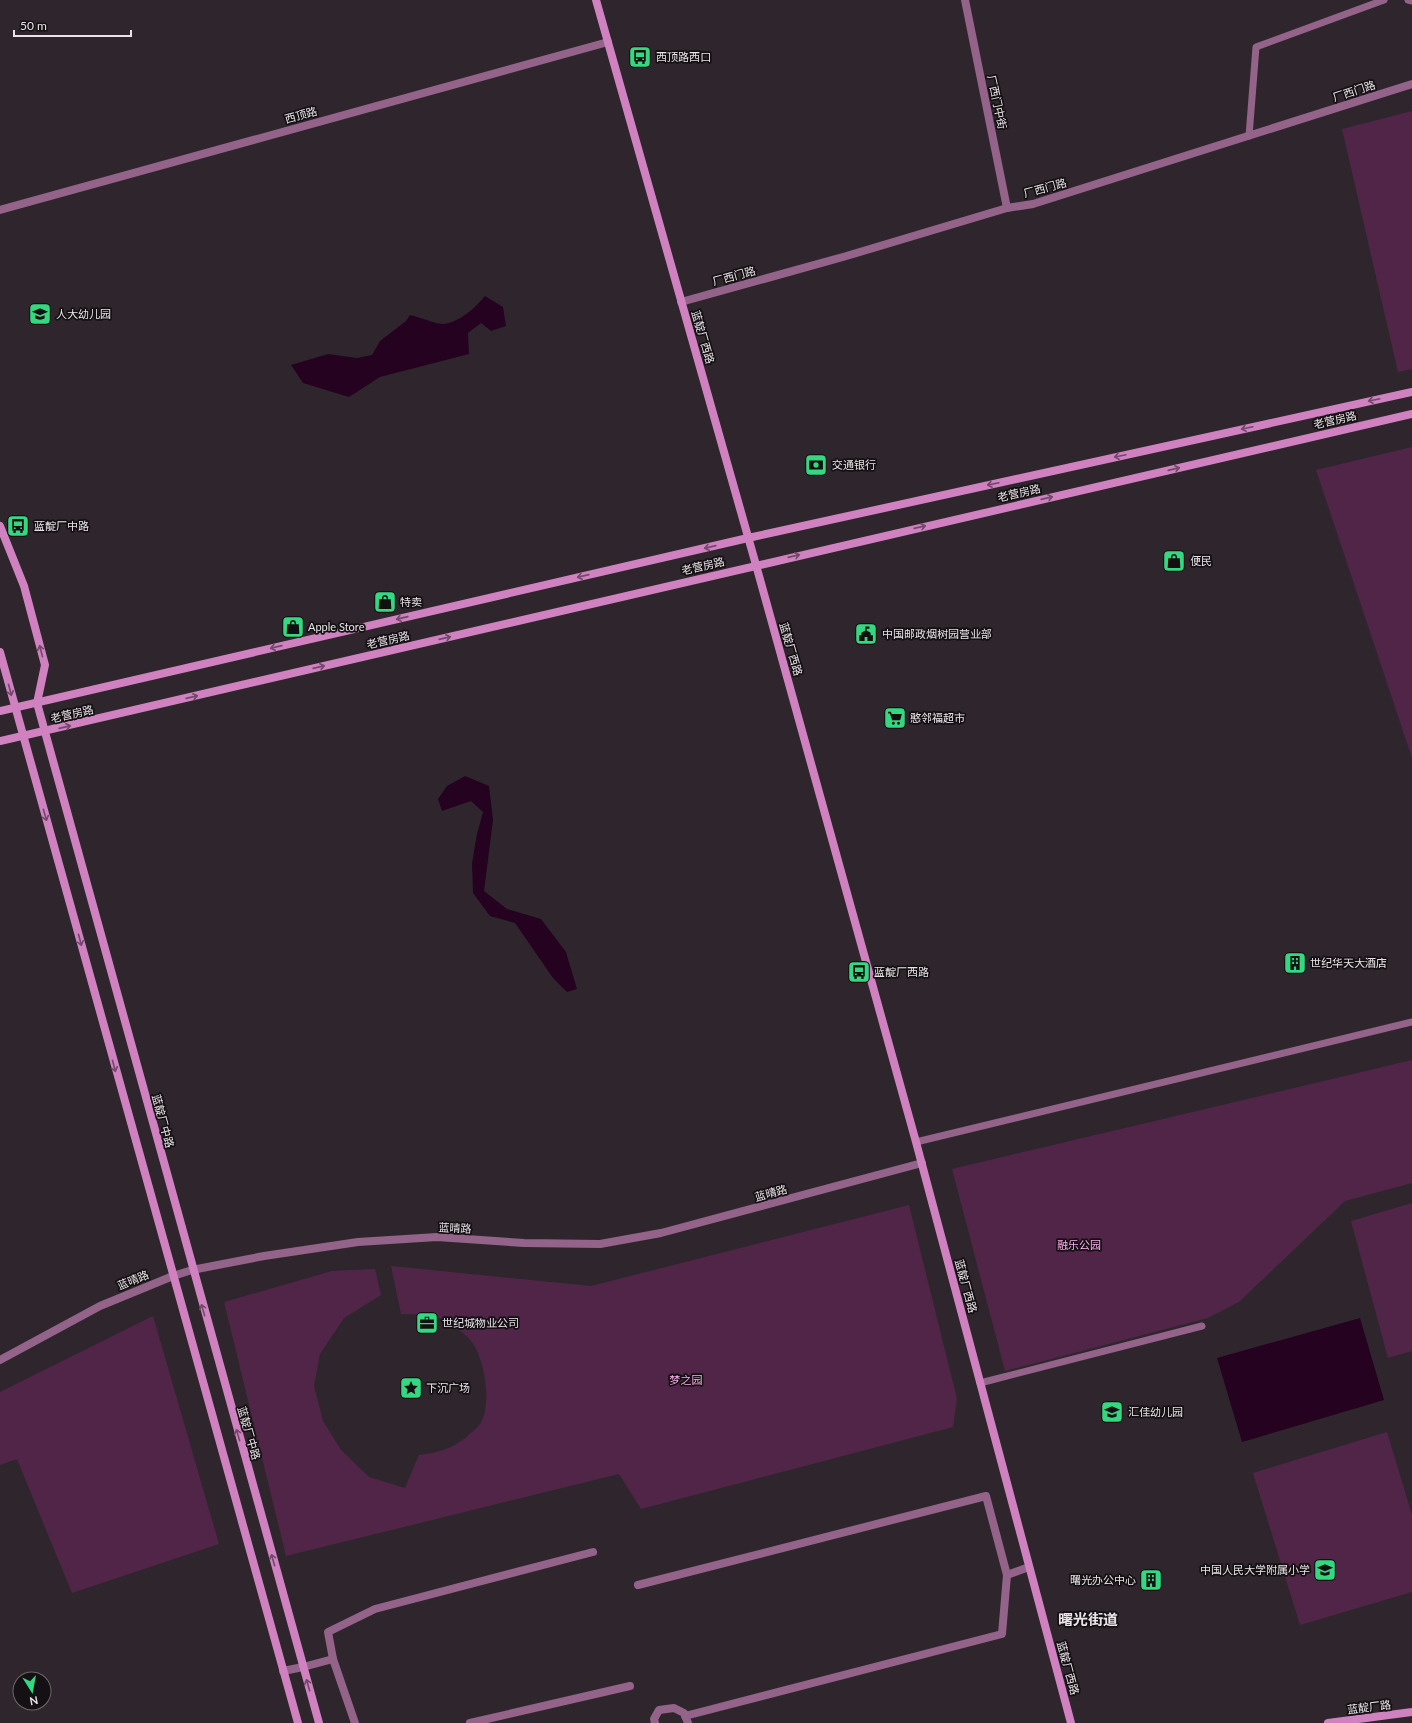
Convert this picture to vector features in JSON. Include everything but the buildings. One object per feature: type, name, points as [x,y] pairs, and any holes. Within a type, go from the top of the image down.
[{"type":"street","name":"蓝靛厂西路","points":[[596,0],[756,565],[922,1163],[1071,1723]]},
{"type":"street","name":"厂西门中街","points":[[965,0],[1007,208]]},
{"type":"street","name":"西顶路","points":[[0,210],[608,42]]},
{"type":"street","name":"厂西门路","points":[[681,302],[843,257],[1007,208],[1033,204],[1412,84]]},
{"type":"street","name":"老营房路","points":[[0,711],[748,538],[1412,392]]},
{"type":"street","name":"老营房路","points":[[0,742],[756,565],[1412,414]]},
{"type":"street","name":"蓝靛厂中路","points":[[0,526],[24,586],[45,665],[37,703],[44,732],[192,1270],[319,1723]]},
{"type":"street","points":[[0,652],[298,1723]]},
{"type":"street","name":"蓝晴路","points":[[0,1360],[100,1306],[173,1276],[192,1270],[264,1256],[358,1242],[437,1237],[524,1243],[600,1244],[662,1233],[922,1163]]},
{"type":"street","points":[[638,1585],[986,1496],[1007,1575],[1002,1634],[687,1720],[684,1712],[674,1708],[659,1710],[654,1719],[655,1723]]},
{"type":"street","points":[[355,1723],[333,1659],[328,1632],[375,1609],[593,1552]]},
{"type":"street","points":[[1007,1575],[1029,1567]]},
{"type":"street","points":[[283,1671],[333,1659]]},
{"type":"street","points":[[470,1723],[630,1686]]},
{"type":"street","name":"蓝靛厂路","points":[[1328,1723],[1412,1712]]},
{"type":"lane","points":[[1249,136],[1256,48],[1384,0]]},
{"type":"lane","points":[[1408,0],[1412,1]]},
{"type":"lane","points":[[916,1142],[1412,1022]]},
{"type":"lane","points":[[980,1383],[1202,1326]]},
{"type":"green space","points":[[1412,111],[1412,369],[1398,372],[1342,129]]},
{"type":"green space","points":[[1412,447],[1412,758],[1316,470]]},
{"type":"green space","name":"融乐公园","points":[[1412,1060],[1412,1183],[1345,1201],[1239,1302],[1208,1318],[1005,1371],[952,1169]]},
{"type":"green space","points":[[1412,1203],[1412,1351],[1388,1358],[1351,1221]]},
{"type":"green space","name":"梦之园","points":[[909,1205],[957,1399],[953,1427],[641,1509],[619,1474],[286,1556],[224,1302],[332,1271],[375,1269],[381,1295],[344,1318],[320,1354],[314,1386],[323,1421],[341,1450],[369,1477],[405,1488],[419,1455],[441,1451],[453,1446],[465,1438],[479,1425],[484,1416],[486,1407],[486,1384],[478,1353],[471,1341],[463,1333],[440,1318],[426,1315],[401,1314],[391,1266],[591,1286]]},
{"type":"green space","points":[[153,1316],[219,1544],[72,1593],[17,1459],[0,1465],[0,1392]]},
{"type":"green space","points":[[1387,1432],[1412,1515],[1412,1592],[1300,1625],[1253,1473]]},
{"type":"shaded area","points":[[485,296],[503,307],[506,326],[491,331],[481,323],[468,333],[469,354],[380,377],[349,397],[303,383],[291,365],[328,354],[357,358],[372,355],[380,341],[406,321],[410,315],[441,324],[450,323],[462,317],[477,305]]},
{"type":"shaded area","points":[[465,776],[489,786],[493,820],[484,891],[507,909],[541,919],[566,952],[577,989],[567,992],[553,978],[515,923],[490,916],[473,893],[472,863],[477,834],[483,812],[471,801],[442,811],[438,799],[447,786]]},
{"type":"shaded area","points":[[1360,1318],[1384,1400],[1242,1442],[1217,1358]]},
{"type":"place","name":"西顶路西口","points":[[640,57]]},
{"type":"place","name":"人大幼儿园","points":[[40,314]]},
{"type":"place","name":"交通银行","points":[[816,465]]},
{"type":"place","name":"蓝靛厂中路","points":[[18,526]]},
{"type":"place","name":"便民","points":[[1174,561]]},
{"type":"place","name":"特卖","points":[[385,602]]},
{"type":"place","name":"Apple Store","points":[[293,627]]},
{"type":"place","name":"中国邮政烟树园营业部","points":[[866,634]]},
{"type":"place","name":"憨邻福超市","points":[[895,718]]},
{"type":"place","name":"世纪华天大酒店","points":[[1295,963]]},
{"type":"place","name":"蓝靛厂西路","points":[[859,972]]},
{"type":"place","name":"世纪城物业公司","points":[[427,1323]]},
{"type":"place","name":"下沉广场","points":[[411,1388]]},
{"type":"place","name":"汇佳幼儿园","points":[[1112,1412]]},
{"type":"place","name":"中国人民大学附属小学","points":[[1325,1570]]},
{"type":"place","name":"曙光办公中心","points":[[1151,1580]]},
{"type":"district","name":"曙光街道","points":[[1088,1620]]}]
